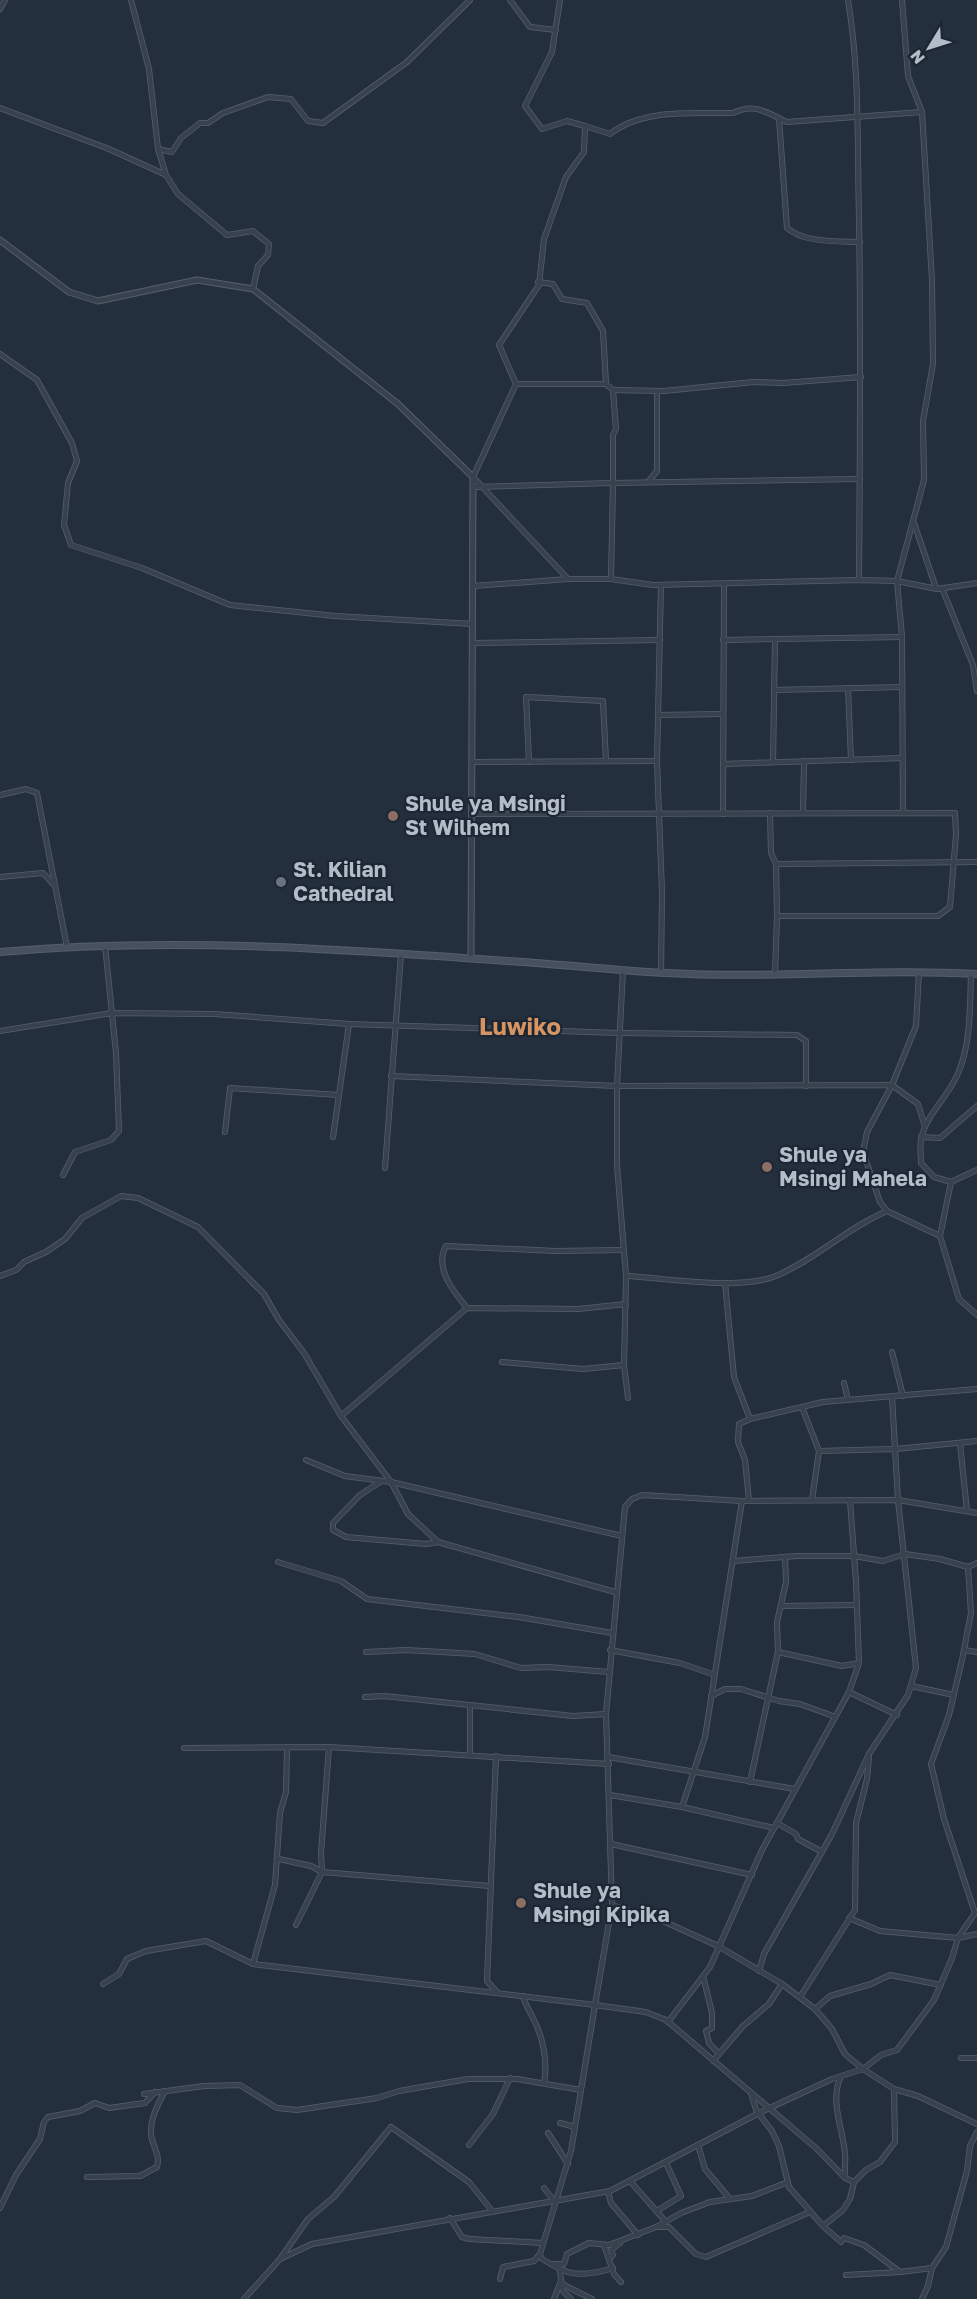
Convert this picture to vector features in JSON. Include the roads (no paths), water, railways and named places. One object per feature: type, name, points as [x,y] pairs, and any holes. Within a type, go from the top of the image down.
[{"type":"main road","points":[[0,952],[105,945],[187,945],[471,958],[661,973],[919,972],[974,974]]},
{"type":"street","points":[[0,9],[5,0]]},
{"type":"street","points":[[131,0],[149,69],[158,149],[166,175],[178,194],[227,235],[253,231],[268,244],[268,255],[258,266],[253,289]]},
{"type":"street","points":[[158,149],[172,152],[189,129],[268,96],[291,99],[308,122],[323,123],[407,62],[470,0]]},
{"type":"street","points":[[510,0],[530,27],[556,30]]},
{"type":"street","points":[[560,0],[552,52],[525,106],[542,129],[567,121],[610,134],[624,123],[651,117],[733,113],[742,108],[770,111],[787,122],[922,112]]},
{"type":"street","points":[[848,0],[856,45],[858,115],[861,377],[860,580]]},
{"type":"street","points":[[902,0],[908,76],[922,112],[932,280],[933,354],[923,421],[924,480],[897,581],[902,637],[903,812]]},
{"type":"street","points":[[0,108],[109,150],[166,175]]},
{"type":"street","points":[[779,118],[787,228],[810,237],[860,242]]},
{"type":"street","points":[[471,958],[473,477],[516,384],[499,345],[539,285],[544,239],[566,177],[584,152],[585,126]]},
{"type":"street","points":[[0,240],[69,292],[98,301],[197,280],[253,289],[398,405],[482,486],[568,579]]},
{"type":"street","points":[[538,282],[553,284],[562,299],[587,303],[603,331],[606,384]]},
{"type":"street","points":[[0,354],[37,380],[72,443],[77,461],[68,483],[64,525],[71,545],[142,568],[230,605],[473,624]]},
{"type":"street","points":[[516,384],[606,384],[613,390],[657,391],[753,382],[783,383],[861,377]]},
{"type":"street","points":[[611,579],[613,435],[616,429],[613,390]]},
{"type":"street","points":[[648,482],[657,471],[657,391]]},
{"type":"street","points":[[473,487],[860,478]]},
{"type":"street","points":[[914,523],[932,582],[939,589],[973,665],[977,691]]},
{"type":"street","points":[[473,586],[568,579],[611,579],[661,585],[860,580],[897,581],[939,589],[977,583]]},
{"type":"street","points":[[661,585],[657,761],[661,973]]},
{"type":"street","points":[[723,814],[724,585]]},
{"type":"street","points":[[723,640],[902,637]]},
{"type":"street","points":[[773,762],[775,639]]},
{"type":"street","points":[[473,643],[660,640]]},
{"type":"street","points":[[774,690],[902,687]]},
{"type":"street","points":[[848,688],[851,760]]},
{"type":"street","points":[[529,762],[526,697],[603,701],[606,761]]},
{"type":"street","points":[[658,715],[723,714]]},
{"type":"street","points":[[723,764],[902,758]]},
{"type":"street","points":[[473,762],[657,761]]},
{"type":"street","points":[[804,761],[804,813]]},
{"type":"street","points":[[0,795],[26,789],[37,793],[68,947]]},
{"type":"street","points":[[770,813],[771,853],[776,864],[777,915],[774,974]]},
{"type":"street","points":[[473,814],[955,813],[956,834],[950,907],[938,916],[777,915]]},
{"type":"street","points":[[776,864],[977,862]]},
{"type":"street","points":[[0,877],[43,873],[56,887]]},
{"type":"street","points":[[63,1175],[75,1152],[111,1140],[119,1131],[112,1013],[105,945]]},
{"type":"street","points":[[385,1168],[400,954]]},
{"type":"street","points":[[622,970],[617,1086],[617,1165],[626,1276],[624,1365],[628,1398]]},
{"type":"street","points":[[919,972],[916,1026],[892,1085],[867,1132],[863,1152],[880,1202],[886,1211],[940,1236]]},
{"type":"street","points":[[974,974],[960,1069],[951,1090],[930,1117],[921,1137],[921,1163],[934,1177],[951,1182],[977,1170]]},
{"type":"street","points":[[0,1031],[112,1013],[225,1015],[349,1024],[620,1033],[797,1035],[806,1041],[806,1086]]},
{"type":"street","points":[[333,1137],[349,1024]]},
{"type":"street","points":[[391,1076],[617,1086],[892,1085],[918,1104],[924,1118],[925,1128]]},
{"type":"street","points":[[225,1132],[230,1088],[339,1095]]},
{"type":"street","points":[[921,1137],[940,1138],[977,1106]]},
{"type":"street","points":[[951,1182],[940,1236],[959,1299],[977,1315]]},
{"type":"street","points":[[0,1276],[16,1270],[24,1262],[56,1246],[65,1239],[82,1218],[106,1202],[122,1196],[138,1197],[198,1227],[264,1294],[279,1320],[304,1353],[341,1416],[391,1482],[408,1514],[438,1542]]},
{"type":"street","points":[[626,1276],[725,1283],[774,1277],[796,1266],[863,1221],[886,1211]]},
{"type":"street","points":[[467,1308],[442,1269],[440,1256],[446,1246],[556,1251],[623,1250]]},
{"type":"street","points":[[725,1283],[734,1377],[750,1419]]},
{"type":"street","points":[[341,1416],[467,1308],[578,1309],[626,1304]]},
{"type":"street","points":[[892,1352],[903,1396]]},
{"type":"street","points":[[502,1362],[583,1369],[624,1365]]},
{"type":"street","points":[[844,1383],[848,1400]]},
{"type":"street","points":[[748,1501],[745,1460],[738,1442],[739,1424],[750,1419],[802,1407],[848,1400],[977,1389]]},
{"type":"street","points":[[759,1971],[764,1954],[851,1798],[869,1754],[897,1715],[911,1686],[916,1668],[898,1500],[892,1397]]},
{"type":"street","points":[[802,1407],[819,1451],[812,1500]]},
{"type":"street","points":[[819,1451],[896,1449],[977,1441]]},
{"type":"street","points":[[960,1443],[967,1511]]},
{"type":"street","points":[[306,1460],[345,1476],[391,1482],[622,1536]]},
{"type":"street","points":[[380,1481],[360,1495],[333,1523],[333,1530],[346,1537],[426,1544],[438,1542],[615,1592]]},
{"type":"street","points":[[500,2279],[503,2267],[534,2262],[540,2254],[568,2164],[612,1905],[606,1714],[615,1592],[625,1507],[632,1499],[642,1496],[742,1501],[898,1500],[977,1513]]},
{"type":"street","points":[[668,2022],[703,1976],[775,1825],[833,1716],[849,1692],[859,1663],[850,1500]]},
{"type":"street","points":[[682,1807],[705,1737],[742,1501]]},
{"type":"street","points":[[734,1561],[785,1557],[854,1556],[883,1561],[905,1554],[940,1558],[968,1567],[977,1563]]},
{"type":"street","points":[[750,1782],[778,1652],[777,1622],[782,1606],[785,1557]]},
{"type":"street","points":[[278,1562],[341,1581],[367,1599],[519,1617],[612,1633]]},
{"type":"street","points":[[968,1567],[971,1613],[954,1695],[932,1764],[944,1820],[977,1920]]},
{"type":"street","points":[[782,1606],[857,1605]]},
{"type":"street","points":[[366,1652],[406,1650],[475,1654],[521,1668],[548,1667],[609,1672]]},
{"type":"street","points":[[610,1650],[680,1664],[715,1674]]},
{"type":"street","points":[[964,1650],[977,1652]]},
{"type":"street","points":[[778,1652],[842,1666],[859,1663]]},
{"type":"street","points":[[911,1686],[954,1695]]},
{"type":"street","points":[[711,1696],[732,1687],[833,1716]]},
{"type":"street","points":[[849,1692],[897,1715]]},
{"type":"street","points":[[365,1697],[384,1696],[573,1716],[606,1714]]},
{"type":"street","points":[[470,1706],[470,1754]]},
{"type":"street","points":[[253,1964],[261,1932],[271,1907],[279,1859],[287,1747]]},
{"type":"street","points":[[296,1925],[322,1872],[321,1853],[329,1747]]},
{"type":"street","points":[[184,1748],[329,1747],[609,1764]]},
{"type":"street","points":[[800,1997],[855,1910],[856,1823],[867,1779],[869,1754]]},
{"type":"street","points":[[496,1756],[487,1981],[497,1992]]},
{"type":"street","points":[[608,1757],[795,1789]]},
{"type":"street","points":[[610,1795],[775,1825],[796,1834],[798,1839],[822,1852]]},
{"type":"street","points":[[610,1844],[752,1875]]},
{"type":"street","points":[[279,1859],[311,1866],[322,1872],[490,1886]]},
{"type":"street","points":[[612,1905],[665,1922],[718,1946],[782,1984],[815,2009],[832,2029],[845,2054],[863,2069],[894,2089],[918,2096],[977,2124]]},
{"type":"street","points":[[280,2259],[312,2244],[608,2192],[759,2113],[832,2079],[863,2069],[881,2055],[897,2050],[934,2001],[958,1938],[976,1912]]},
{"type":"street","points":[[849,1918],[880,1931],[958,1938],[977,1934]]},
{"type":"street","points":[[103,1984],[119,1974],[127,1959],[146,1952],[206,1941],[253,1964],[646,2012],[668,2022],[817,2149],[844,2178],[854,2182]]},
{"type":"street","points":[[815,2009],[830,1996],[871,1984],[890,1975],[941,1985]]},
{"type":"street","points":[[703,1976],[712,2013],[712,2028],[706,2031],[709,2043],[719,2054]]},
{"type":"street","points":[[713,2061],[743,2026],[769,2004],[782,1984]]},
{"type":"street","points":[[523,1996],[536,2023],[545,2053],[546,2068],[543,2084]]},
{"type":"street","points":[[961,2058],[977,2058]]},
{"type":"street","points":[[144,2094],[240,2085],[277,2108],[297,2110],[377,2098],[399,2091],[468,2079],[510,2078],[581,2090]]},
{"type":"street","points":[[469,2145],[493,2114],[510,2078]]},
{"type":"street","points":[[840,2078],[836,2089],[838,2126],[845,2153],[844,2178]]},
{"type":"street","points":[[823,2226],[843,2210],[850,2199],[854,2182],[866,2170],[880,2162],[896,2142],[894,2089]]},
{"type":"street","points":[[749,2090],[759,2113],[772,2131],[788,2182],[810,2212],[841,2242],[844,2238],[864,2245],[900,2272]]},
{"type":"street","points":[[87,2177],[140,2176],[157,2167],[159,2160],[151,2135],[152,2121],[165,2091]]},
{"type":"street","points":[[0,2208],[16,2175],[40,2139],[44,2122],[48,2117],[62,2112],[80,2111],[95,2103],[109,2108],[145,2103],[155,2092]]},
{"type":"street","points":[[560,2123],[575,2127]]},
{"type":"street","points":[[246,2298],[280,2259],[308,2219],[334,2197],[391,2127],[469,2182],[493,2212]]},
{"type":"street","points":[[922,2299],[932,2268],[946,2247],[967,2171],[970,2146],[977,2132]]},
{"type":"street","points":[[548,2133],[568,2164]]},
{"type":"street","points":[[698,2145],[705,2169],[730,2199]]},
{"type":"street","points":[[657,2211],[681,2196],[666,2163]]},
{"type":"street","points":[[630,2181],[666,2222]]},
{"type":"street","points":[[571,2299],[563,2291],[561,2281],[562,2267],[567,2254],[585,2245],[604,2245],[638,2235],[710,2202],[752,2196],[788,2182]]},
{"type":"street","points":[[544,2187],[555,2202]]},
{"type":"street","points":[[608,2192],[611,2203],[638,2235]]},
{"type":"street","points":[[656,2227],[669,2227],[696,2254],[706,2257],[810,2212]]},
{"type":"street","points":[[450,2218],[462,2237],[469,2239],[543,2243]]},
{"type":"street","points":[[610,2259],[613,2255],[611,2250],[621,2241]]},
{"type":"street","points":[[604,2245],[621,2282]]},
{"type":"street","points":[[540,2254],[542,2259],[571,2273],[583,2274],[613,2268]]},
{"type":"street","points":[[846,2275],[932,2268]]},
{"type":"street","points":[[554,2299],[561,2281]]},
{"type":"street","points":[[561,2281],[592,2299]]},
{"type":"place","name":"Shule ya Msingi St Wilhem","points":[[393,816]]},
{"type":"place","name":"St. Kilian Cathedral","points":[[281,882]]},
{"type":"place","name":"Shule ya Msingi Mahela","points":[[767,1167]]},
{"type":"place","name":"Shule ya Msingi Kipika","points":[[521,1903]]},
{"type":"district","name":"Luwiko","points":[[520,1027]]}]
